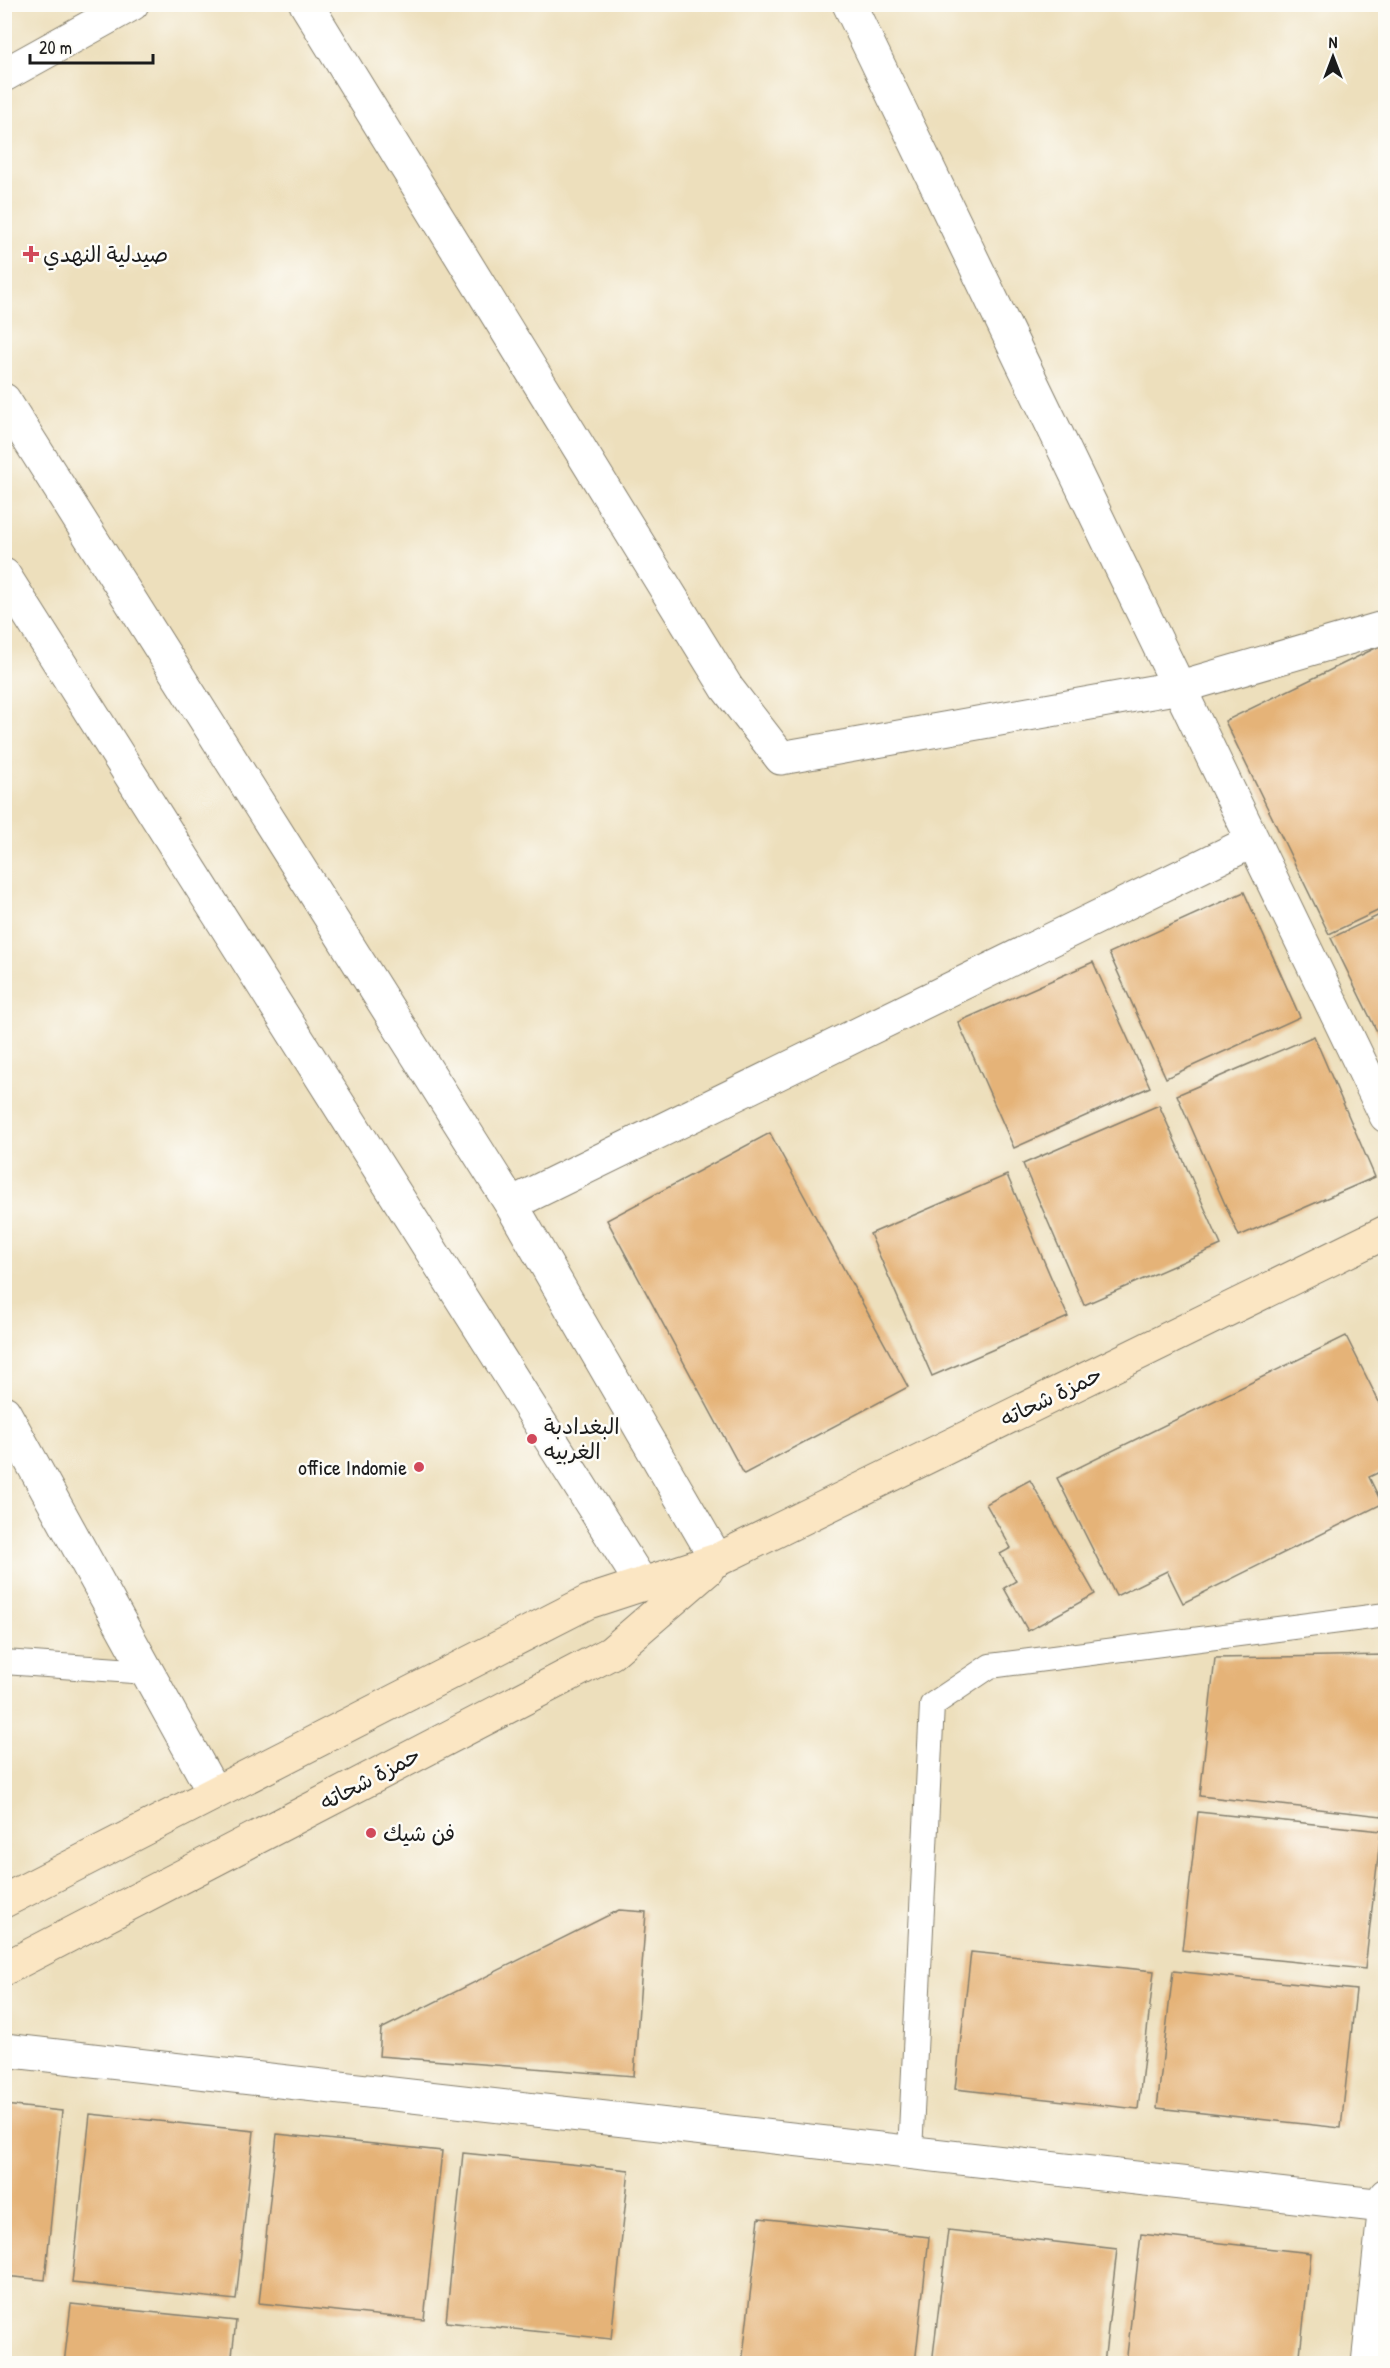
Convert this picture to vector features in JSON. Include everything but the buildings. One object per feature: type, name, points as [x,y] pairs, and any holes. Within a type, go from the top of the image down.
[{"type":"main road","name":"حمزة شحاته","points":[[4,1901],[588,1602],[717,1560],[1386,1232]]},
{"type":"main road","name":"حمزة شحاته","points":[[4,1969],[612,1653],[717,1560]]},
{"type":"street","points":[[4,75],[132,4]]},
{"type":"street","points":[[306,4],[727,688],[781,758],[1180,687],[1386,627]]},
{"type":"street","points":[[849,4],[1386,1116]]},
{"type":"street","points":[[4,400],[511,1204],[717,1560]]},
{"type":"street","points":[[4,575],[642,1584]]},
{"type":"street","points":[[511,1204],[1253,841]]},
{"type":"street","points":[[4,1412],[214,1793]]},
{"type":"street","points":[[4,2050],[910,2152],[1385,2200],[1368,2364]]},
{"type":"lane","points":[[910,2152],[932,1705],[990,1666],[1386,1615]]},
{"type":"lane","points":[[4,1662],[147,1672]]},
{"type":"place","name":"صيدلية النهدي","points":[[31,254]]},
{"type":"place","name":"البغدادبة الغربيه","points":[[532,1439]]},
{"type":"place","name":"office Indomie","points":[[419,1467]]},
{"type":"place","name":"فن شيك","points":[[371,1833]]}]
